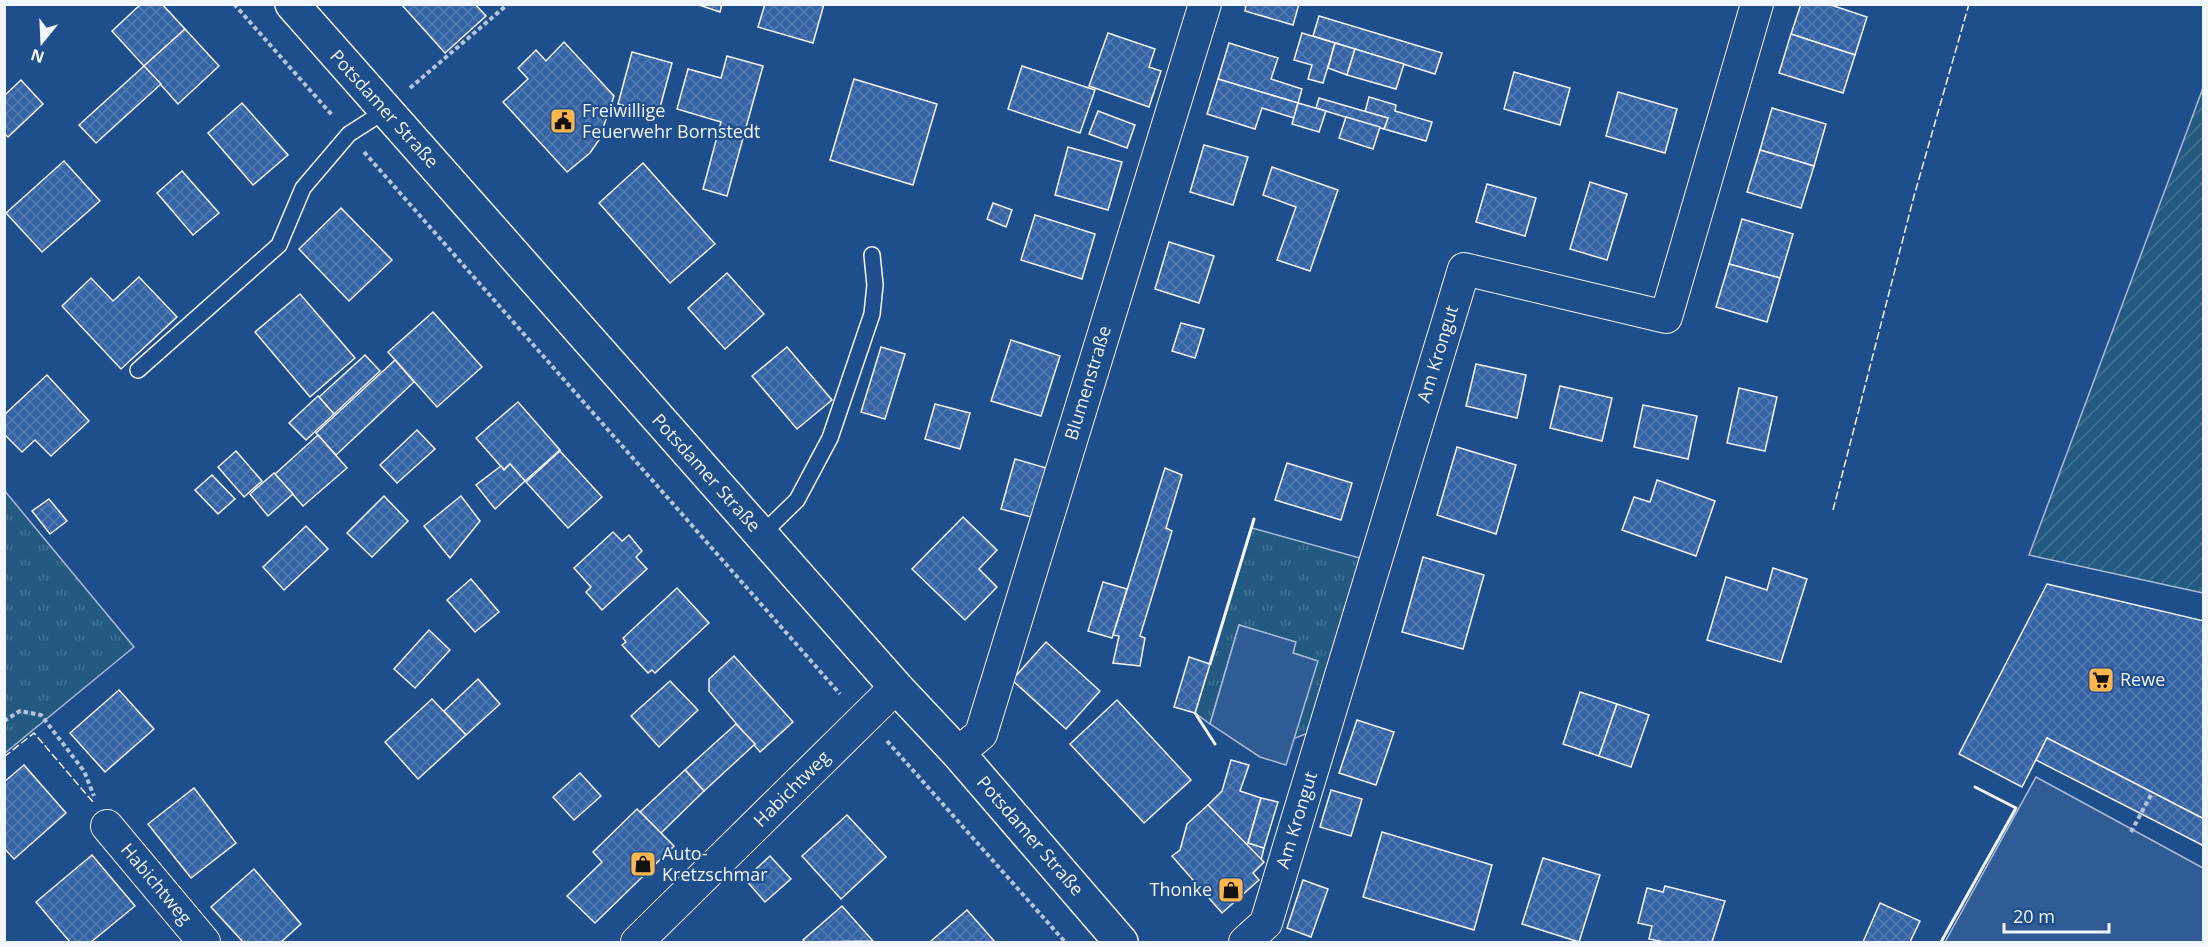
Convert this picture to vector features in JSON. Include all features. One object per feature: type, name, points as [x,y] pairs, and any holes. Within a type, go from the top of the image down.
[{"type":"main road","name":"Potsdamer Straße","points":[[291,4],[896,687],[958,753],[1121,942]]},
{"type":"street","name":"Blumenstraße","points":[[958,753],[981,734],[1205,4]]},
{"type":"street","name":"Am Krongut","points":[[1245,942],[1266,923],[1464,269],[1666,317],[1757,4]]},
{"type":"street","name":"Habichtweg","points":[[637,942],[896,687]]},
{"type":"street","name":"Habichtweg","points":[[107,826],[204,942]]},
{"type":"lane","points":[[138,370],[279,245],[303,188],[349,134],[385,111]]},
{"type":"lane","points":[[761,535],[797,500],[830,438],[872,314],[875,285],[872,255]]},
{"type":"path","points":[[234,4],[862,720],[870,721],[1065,942]]},
{"type":"path","points":[[385,111],[507,4]]},
{"type":"path","points":[[4,721],[20,711],[41,715],[84,771],[107,826]]},
{"type":"path","points":[[2131,832],[2152,792]]},
{"type":"green space","points":[[2203,88],[2204,593],[2029,555]]},
{"type":"green space","points":[[4,490],[134,647],[5,753],[4,753]]},
{"type":"green space","points":[[1252,528],[1360,558],[1308,733],[1293,739],[1317,661],[1293,653],[1295,642],[1239,625],[1210,724],[1195,713]]},
{"type":"shaded area","points":[[1239,625],[1296,642],[1293,653],[1318,661],[1286,765],[1260,757],[1210,724]]},
{"type":"shaded area","points":[[2036,777],[2203,868],[2203,942],[1945,942]]},
{"type":"building","points":[[141,4],[162,4],[185,29],[144,66],[112,31]]},
{"type":"building","points":[[401,4],[475,4],[486,16],[445,53]]},
{"type":"building","points":[[696,4],[722,4],[720,12]]},
{"type":"building","points":[[765,4],[824,4],[813,43],[758,27]]},
{"type":"building","points":[[1246,4],[1299,4],[1293,25],[1245,11]]},
{"type":"building","points":[[1801,4],[1828,4],[1867,17],[1855,55],[1791,34]]},
{"type":"building","points":[[1319,16],[1442,53],[1435,74],[1313,36]]},
{"type":"building","points":[[185,29],[219,66],[178,104],[144,66]]},
{"type":"building","points":[[1108,33],[1155,49],[1149,67],[1161,71],[1149,107],[1089,86]]},
{"type":"building","points":[[1302,33],[1335,43],[1323,83],[1308,79],[1312,65],[1294,60]]},
{"type":"building","points":[[1791,34],[1855,55],[1843,93],[1779,73]]},
{"type":"building","name":"Freiwillige Feuerwehr Bornstedt","points":[[564,42],[614,96],[599,140],[590,153],[567,172],[503,102],[528,79],[518,68],[536,50],[546,61]]},
{"type":"building","points":[[1229,43],[1278,58],[1271,79],[1302,89],[1298,103],[1218,79]]},
{"type":"building","points":[[1335,43],[1355,49],[1347,75],[1328,68]]},
{"type":"building","points":[[1355,49],[1404,64],[1396,89],[1347,75]]},
{"type":"building","points":[[632,52],[672,63],[658,115],[618,104]]},
{"type":"building","points":[[727,56],[763,66],[727,196],[703,189],[721,122],[677,109],[688,69],[721,78]]},
{"type":"building","points":[[144,66],[161,84],[96,143],[79,125]]},
{"type":"building","points":[[1022,66],[1095,90],[1080,133],[1008,109]]},
{"type":"building","points":[[1514,72],[1570,88],[1560,125],[1504,109]]},
{"type":"building","points":[[854,79],[937,104],[913,185],[830,160]]},
{"type":"building","points":[[1218,79],[1298,103],[1294,118],[1262,108],[1255,129],[1207,114]]},
{"type":"building","points":[[21,80],[43,104],[8,137],[4,133],[4,96]]},
{"type":"building","points":[[1618,92],[1677,109],[1665,153],[1606,136]]},
{"type":"building","points":[[1369,97],[1396,105],[1395,111],[1432,122],[1426,141],[1384,129],[1388,118],[1365,112]]},
{"type":"building","points":[[1319,98],[1388,118],[1384,129],[1316,108]]},
{"type":"building","points":[[242,103],[288,155],[253,185],[208,133]]},
{"type":"building","points":[[1298,103],[1326,111],[1319,132],[1292,124]]},
{"type":"building","points":[[1772,108],[1826,124],[1814,166],[1760,150]]},
{"type":"building","points":[[1098,111],[1135,125],[1127,148],[1089,134]]},
{"type":"building","points":[[1346,117],[1380,127],[1373,149],[1339,138]]},
{"type":"building","points":[[1204,145],[1248,157],[1233,205],[1190,192]]},
{"type":"building","points":[[1068,147],[1122,162],[1108,210],[1055,195]]},
{"type":"building","points":[[1760,150],[1814,166],[1801,208],[1747,192]]},
{"type":"building","points":[[64,161],[100,201],[42,252],[6,213]]},
{"type":"building","points":[[643,163],[715,244],[670,283],[599,203]]},
{"type":"building","points":[[1272,167],[1338,190],[1310,271],[1277,260],[1296,207],[1263,195]]},
{"type":"building","points":[[182,171],[219,213],[193,235],[157,193]]},
{"type":"building","points":[[1590,182],[1627,194],[1607,260],[1570,249]]},
{"type":"building","points":[[1487,184],[1536,198],[1525,236],[1476,222]]},
{"type":"building","points":[[993,203],[1012,210],[1006,227],[987,219]]},
{"type":"building","points":[[341,208],[392,260],[349,301],[299,249]]},
{"type":"building","points":[[1035,215],[1095,234],[1082,279],[1021,260]]},
{"type":"building","points":[[1742,219],[1793,234],[1780,278],[1729,264]]},
{"type":"building","points":[[1169,242],[1214,256],[1199,303],[1155,289]]},
{"type":"building","points":[[1729,264],[1780,278],[1767,322],[1716,307]]},
{"type":"building","points":[[727,273],[764,314],[725,349],[688,308]]},
{"type":"building","points":[[139,277],[177,317],[121,369],[62,306],[91,278],[113,301]]},
{"type":"building","points":[[300,294],[355,358],[310,397],[255,332]]},
{"type":"building","points":[[433,312],[482,367],[437,407],[388,352]]},
{"type":"building","points":[[1181,323],[1204,329],[1195,358],[1172,351]]},
{"type":"building","points":[[1011,340],[1060,356],[1041,416],[991,401]]},
{"type":"building","points":[[787,347],[832,400],[797,429],[752,376]]},
{"type":"building","points":[[881,347],[905,354],[885,419],[861,412]]},
{"type":"building","points":[[365,355],[380,371],[334,414],[319,397]]},
{"type":"building","points":[[395,360],[414,382],[336,455],[316,433]]},
{"type":"building","points":[[1476,364],[1526,375],[1517,418],[1466,406]]},
{"type":"building","points":[[47,375],[89,421],[51,456],[35,440],[22,452],[4,434],[4,415]]},
{"type":"building","points":[[1560,386],[1612,398],[1602,441],[1550,428]]},
{"type":"building","points":[[1739,388],[1777,397],[1765,451],[1727,443]]},
{"type":"building","points":[[318,396],[334,414],[306,440],[289,423]]},
{"type":"building","points":[[518,402],[560,450],[525,481],[510,464],[504,470],[476,438]]},
{"type":"building","points":[[935,404],[970,413],[960,449],[925,439]]},
{"type":"building","points":[[1643,405],[1697,416],[1688,459],[1634,447]]},
{"type":"building","points":[[417,430],[435,449],[397,483],[380,465]]},
{"type":"building","points":[[318,435],[347,468],[303,506],[275,474]]},
{"type":"building","points":[[1457,447],[1516,465],[1496,534],[1437,515]]},
{"type":"building","points":[[236,451],[262,481],[244,497],[218,467]]},
{"type":"building","points":[[560,451],[602,497],[568,528],[526,482]]},
{"type":"building","points":[[1015,459],[1053,470],[1039,519],[1001,509]]},
{"type":"building","points":[[1287,463],[1352,483],[1341,520],[1275,500]]},
{"type":"building","points":[[510,464],[525,481],[495,509],[476,485],[501,466],[504,470]]},
{"type":"building","points":[[1165,468],[1182,475],[1166,528],[1172,531],[1140,636],[1145,638],[1140,666],[1113,663],[1119,636],[1113,635]]},
{"type":"building","points":[[274,473],[293,494],[268,516],[250,494]]},
{"type":"building","points":[[212,475],[235,499],[218,514],[195,490]]},
{"type":"building","points":[[1657,480],[1715,501],[1696,556],[1622,530],[1634,497],[1650,502]]},
{"type":"building","points":[[384,496],[408,521],[372,557],[347,533]]},
{"type":"building","points":[[461,496],[480,521],[450,558],[424,526]]},
{"type":"building","points":[[49,499],[67,521],[50,534],[32,511]]},
{"type":"building","points":[[963,517],[997,550],[979,569],[997,587],[965,620],[912,569]]},
{"type":"building","points":[[306,526],[328,549],[284,590],[263,567]]},
{"type":"building","points":[[613,532],[622,541],[629,535],[642,551],[636,557],[647,569],[602,610],[586,592],[591,587],[574,568]]},
{"type":"building","points":[[1423,557],[1484,575],[1463,649],[1402,632]]},
{"type":"building","points":[[1773,568],[1807,579],[1781,662],[1707,640],[1726,577],[1767,590]]},
{"type":"building","points":[[471,579],[499,612],[475,632],[447,600]]},
{"type":"building","points":[[1103,582],[1127,589],[1112,638],[1088,631]]},
{"type":"building","name":"Rewe","points":[[2047,584],[2204,621],[2204,819],[2047,738],[2022,787],[1959,754]]},
{"type":"building","points":[[677,588],[709,623],[655,673],[652,670],[648,673],[622,645],[626,642],[623,638]]},
{"type":"building","points":[[429,630],[450,650],[415,688],[394,669]]},
{"type":"building","points":[[1046,642],[1100,691],[1066,729],[1012,680]]},
{"type":"building","points":[[734,656],[793,722],[760,752],[709,691],[709,679]]},
{"type":"building","points":[[1189,657],[1210,664],[1195,713],[1174,707]]},
{"type":"building","points":[[478,679],[500,704],[466,735],[444,711]]},
{"type":"building","points":[[670,681],[698,710],[659,747],[631,716]]},
{"type":"building","points":[[119,690],[154,729],[105,772],[70,733]]},
{"type":"building","points":[[1580,692],[1617,704],[1599,756],[1563,744]]},
{"type":"building","points":[[432,699],[466,735],[418,779],[385,742]]},
{"type":"building","points":[[1117,700],[1191,780],[1144,823],[1070,744]]},
{"type":"building","points":[[1617,704],[1649,715],[1631,767],[1599,756]]},
{"type":"building","points":[[1357,720],[1394,732],[1376,785],[1339,773]]},
{"type":"building","points":[[736,724],[755,744],[704,791],[685,770]]},
{"type":"building","points":[[2047,738],[2204,819],[2204,846],[2036,760]]},
{"type":"building","points":[[1231,760],[1249,765],[1240,791],[1261,798],[1248,843],[1264,848],[1261,860],[1208,805],[1222,791]]},
{"type":"building","points":[[24,765],[66,813],[14,859],[4,848],[4,782]]},
{"type":"building","points":[[685,770],[704,791],[661,833],[640,812]]},
{"type":"building","points":[[580,773],[601,796],[574,820],[553,797]]},
{"type":"building","points":[[194,788],[236,843],[191,878],[148,824]]},
{"type":"building","points":[[1331,790],[1362,799],[1351,836],[1320,827]]},
{"type":"building","points":[[1261,798],[1278,802],[1264,848],[1248,843]]},
{"type":"building","points":[[1208,805],[1264,862],[1253,873],[1259,880],[1222,913],[1172,856],[1180,850],[1187,824]]},
{"type":"building","points":[[637,809],[674,846],[595,923],[567,896],[602,862],[593,852]]},
{"type":"building","points":[[847,815],[886,857],[841,899],[802,856]]},
{"type":"building","points":[[1382,832],[1492,865],[1474,930],[1363,897]]},
{"type":"building","points":[[92,855],[135,906],[91,942],[70,942],[36,902]]},
{"type":"building","points":[[770,856],[791,879],[765,902],[745,879]]},
{"type":"building","points":[[1543,858],[1600,875],[1579,942],[1522,924]]},
{"type":"building","points":[[254,869],[301,924],[281,942],[243,942],[211,907]]},
{"type":"building","points":[[1303,880],[1328,889],[1311,937],[1287,928]]},
{"type":"building","points":[[1665,886],[1725,901],[1712,942],[1664,942],[1649,939],[1652,926],[1638,923],[1647,888],[1663,892]]},
{"type":"building","points":[[1880,903],[1920,921],[1910,942],[1863,942]]},
{"type":"building","points":[[842,906],[873,941],[806,942],[803,940]]},
{"type":"building","points":[[967,910],[995,942],[931,941]]},
{"type":"fence","points":[[1833,510],[1914,196],[1969,4]]},
{"type":"fence","points":[[4,757],[34,733],[93,802]]},
{"type":"wall","points":[[1210,664],[1254,519]]},
{"type":"wall","points":[[1195,713],[1215,744]]},
{"type":"wall","points":[[1941,942],[2016,808],[1975,787]]},
{"type":"place","name":"Freiwillige Feuerwehr Bornstedt","points":[[563,121]]},
{"type":"place","name":"Rewe","points":[[2101,680]]},
{"type":"place","name":"Auto- Kretzschmar","points":[[643,864]]},
{"type":"place","name":"Thonke","points":[[1231,890]]}]
